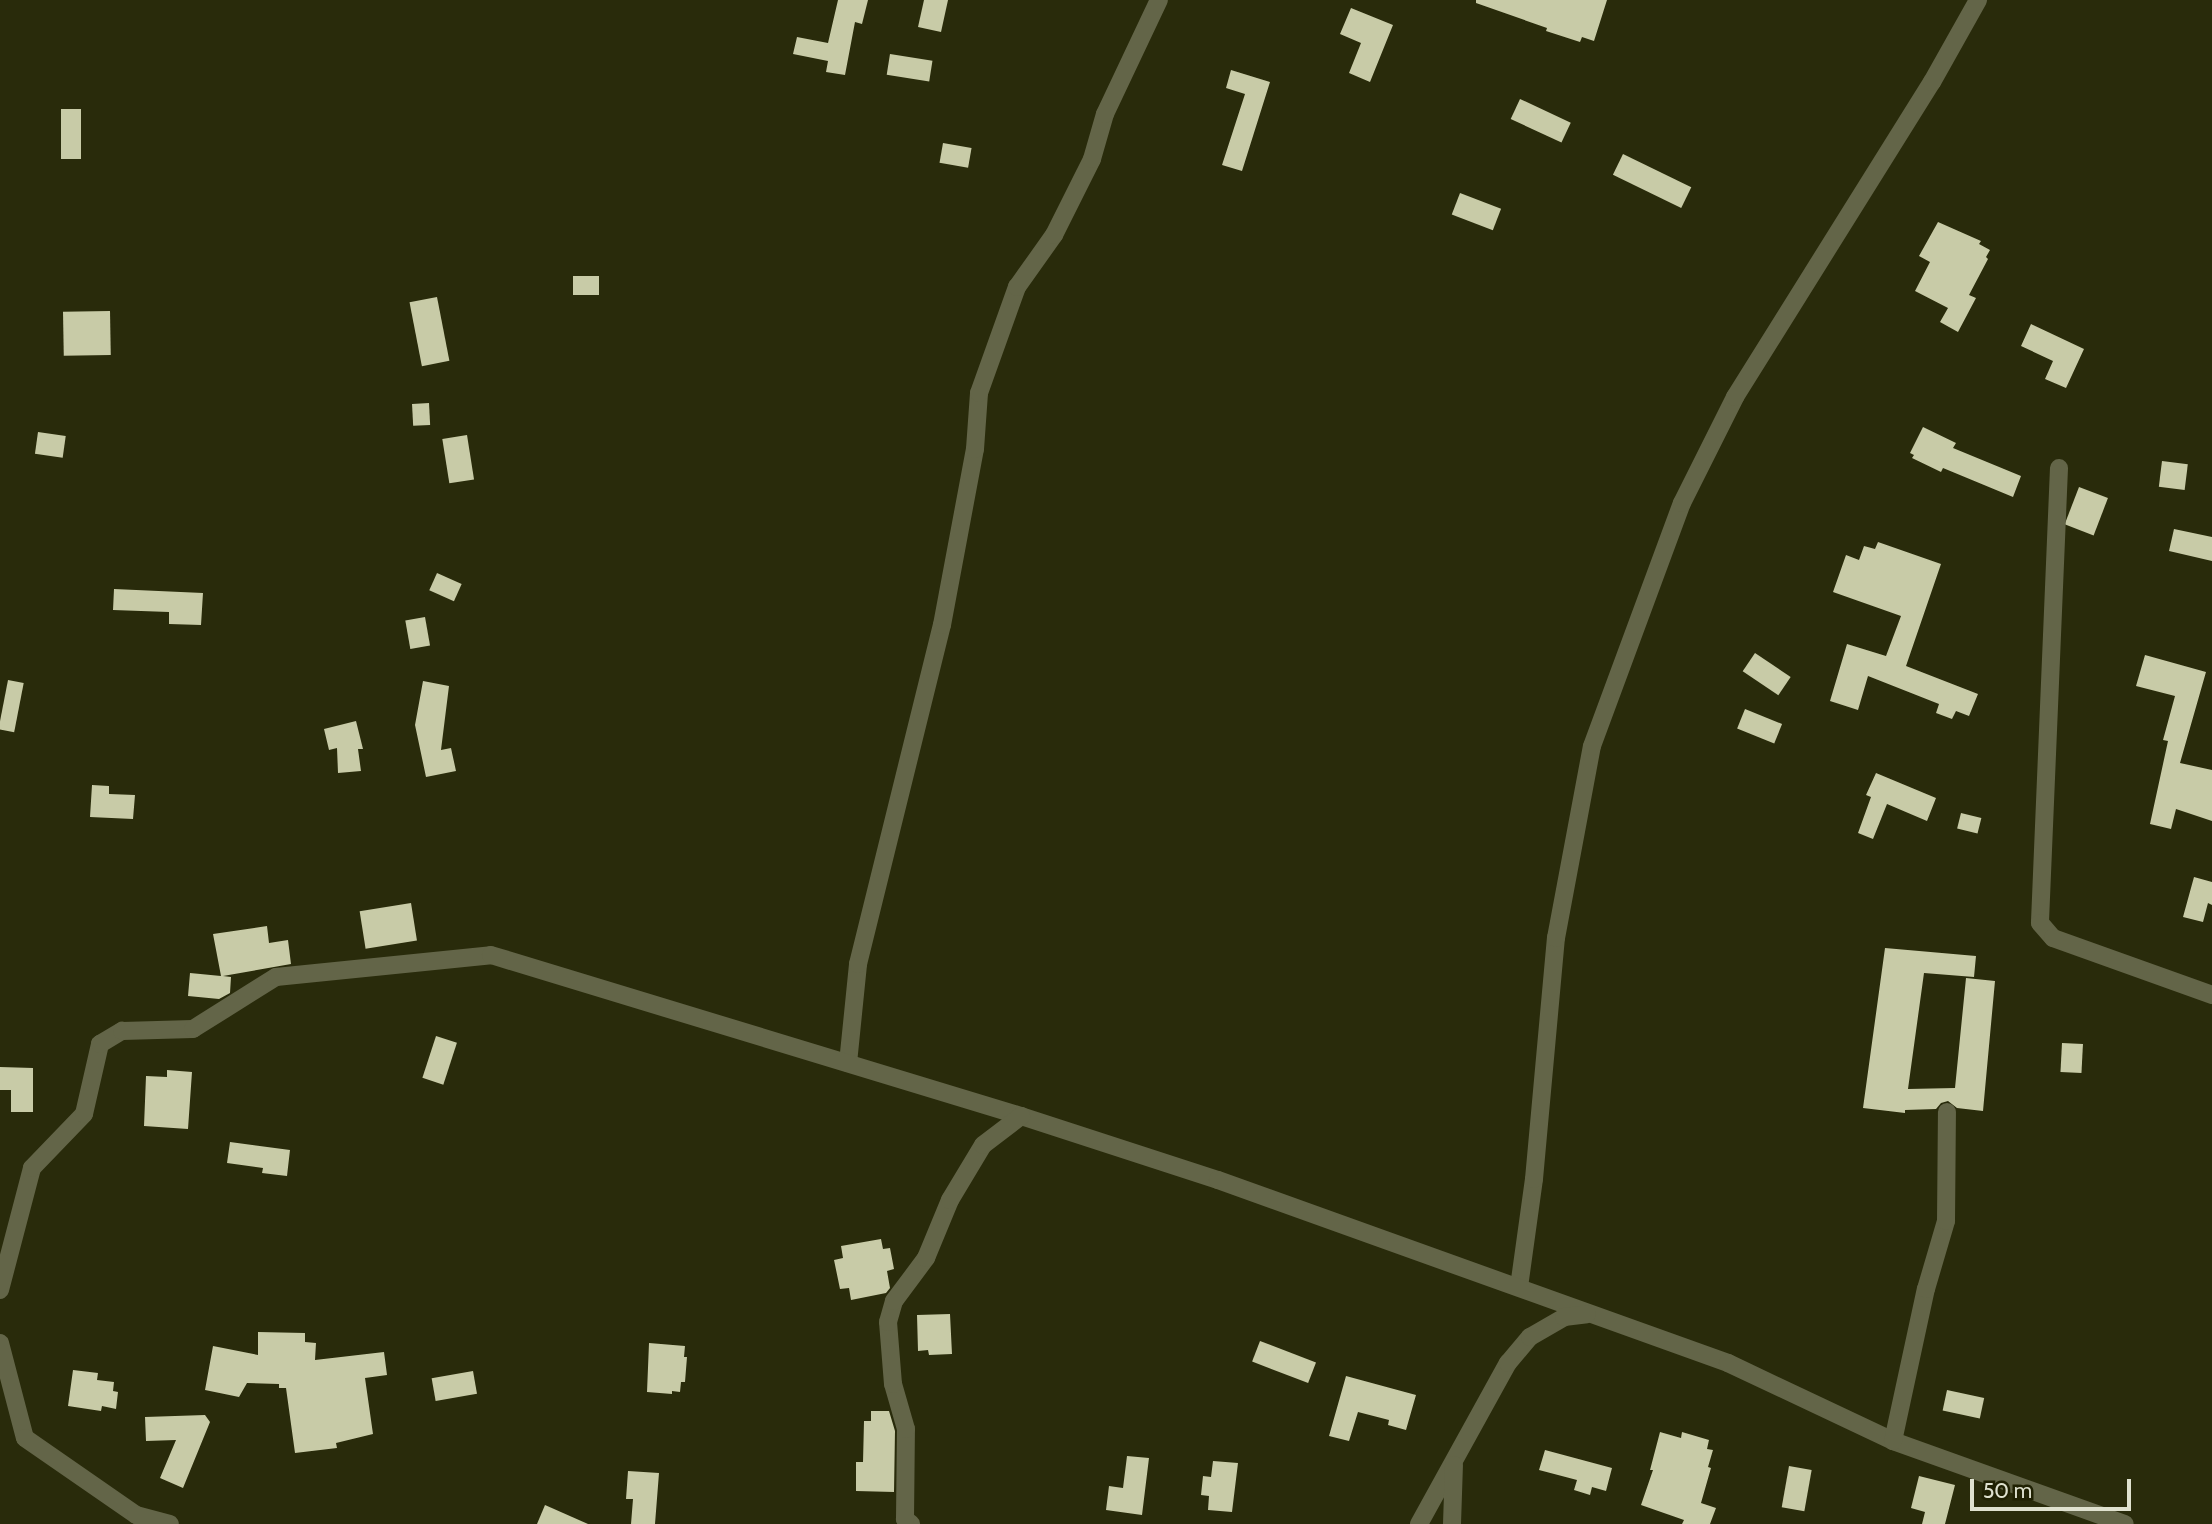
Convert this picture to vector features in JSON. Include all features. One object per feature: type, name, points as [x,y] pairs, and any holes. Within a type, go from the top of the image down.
[{"type":"street","points":[[848,1063],[858,964],[942,625],[975,449],[979,393],[1017,287],[1054,235],[1092,159],[1105,114],[1159,0]]},
{"type":"street","points":[[1519,1287],[1534,1179],[1556,938],[1592,746],[1682,503],[1735,397],[1932,82],[1978,0]]},
{"type":"street","points":[[2059,468],[2040,923],[2053,938],[2212,995]]},
{"type":"street","points":[[0,1290],[32,1168],[84,1114],[100,1044],[122,1031],[193,1029],[276,977],[491,955],[1021,1115],[1218,1180],[1728,1363],[1893,1441],[2125,1524]]},
{"type":"street","points":[[1893,1441],[1926,1289],[1946,1221],[1947,1112]]},
{"type":"street","points":[[911,1524],[905,1519],[906,1429],[893,1384],[888,1322],[894,1301],[926,1258],[950,1200],[983,1145],[1021,1115]]},
{"type":"street","points":[[1419,1524],[1508,1363],[1530,1337],[1564,1317],[1591,1314]]},
{"type":"street","points":[[0,1343],[25,1438],[136,1515],[170,1524]]},
{"type":"street","points":[[1452,1524],[1454,1462]]},
{"type":"building","points":[[838,0],[868,0],[862,24],[855,22],[845,75],[826,72],[828,61],[793,54],[797,37],[828,43]]},
{"type":"building","points":[[924,0],[948,0],[941,32],[918,27]]},
{"type":"building","points":[[1476,0],[1607,0],[1594,41],[1582,37],[1580,42],[1476,3]]},
{"type":"building","points":[[1351,8],[1393,25],[1370,82],[1349,73],[1361,43],[1340,34]]},
{"type":"building","points":[[890,54],[932,61],[929,81],[887,75]]},
{"type":"building","points":[[1231,70],[1270,82],[1242,171],[1222,165],[1245,94],[1226,88]]},
{"type":"building","points":[[1520,99],[1571,123],[1561,143],[1511,119]]},
{"type":"building","points":[[61,109],[81,109],[81,159],[61,159]]},
{"type":"building","points":[[943,143],[972,148],[968,168],[940,163]]},
{"type":"building","points":[[1623,154],[1691,187],[1681,208],[1613,175]]},
{"type":"building","points":[[1460,193],[1501,209],[1493,230],[1452,214]]},
{"type":"building","points":[[1938,222],[1981,241],[1979,244],[1990,250],[1969,295],[1976,298],[1958,332],[1940,322],[1948,308],[1915,291],[1930,262],[1919,256]]},
{"type":"building","points":[[573,276],[599,276],[599,295],[573,295]]},
{"type":"building","points":[[437,297],[449,361],[422,366],[410,302]]},
{"type":"building","points":[[110,311],[111,355],[64,356],[63,312]]},
{"type":"building","points":[[2031,324],[2084,349],[2066,388],[2045,379],[2053,361],[2021,346]]},
{"type":"building","points":[[429,403],[430,425],[413,426],[412,404]]},
{"type":"building","points":[[1923,427],[1956,443],[1953,448],[2021,476],[2013,497],[1943,468],[1941,472],[1912,458],[1914,455],[1910,453]]},
{"type":"building","points":[[38,432],[66,436],[63,458],[35,454]]},
{"type":"building","points":[[467,435],[474,479],[449,483],[442,439]]},
{"type":"building","points":[[2162,461],[2188,464],[2185,490],[2159,487]]},
{"type":"building","points":[[2079,487],[2108,498],[2094,535],[2065,524]]},
{"type":"building","points":[[2174,529],[2212,537],[2212,561],[2169,551]]},
{"type":"building","points":[[1878,542],[1941,564],[1906,666],[1978,694],[1969,716],[1956,711],[1952,719],[1936,713],[1939,704],[1868,676],[1858,710],[1830,701],[1847,644],[1886,656],[1901,616],[1833,592],[1846,555],[1859,560],[1864,546],[1875,549]]},
{"type":"building","points":[[437,573],[462,584],[454,601],[429,590]]},
{"type":"building","points":[[114,589],[203,593],[201,625],[169,624],[169,612],[113,610]]},
{"type":"building","points":[[425,617],[430,646],[410,649],[405,620]]},
{"type":"building","points":[[1755,653],[1791,677],[1778,695],[1743,671]]},
{"type":"building","points":[[2145,655],[2206,672],[2180,763],[2212,770],[2212,821],[2176,809],[2171,829],[2150,824],[2168,741],[2163,740],[2175,696],[2136,686]]},
{"type":"building","points":[[8,680],[24,683],[14,732],[0,729]]},
{"type":"building","points":[[423,681],[449,686],[441,750],[451,748],[456,771],[426,777],[415,725]]},
{"type":"building","points":[[1745,709],[1782,724],[1774,743],[1737,728]]},
{"type":"building","points":[[356,721],[363,749],[358,749],[361,771],[338,773],[337,748],[329,750],[324,729]]},
{"type":"building","points":[[1876,773],[1936,798],[1927,821],[1887,804],[1873,839],[1858,833],[1871,797],[1866,795]]},
{"type":"building","points":[[92,785],[109,786],[109,794],[135,795],[133,819],[90,817]]},
{"type":"building","points":[[1961,813],[1981,818],[1978,834],[1957,829]]},
{"type":"building","points":[[2194,877],[2212,882],[2212,905],[2208,903],[2203,922],[2183,917]]},
{"type":"building","points":[[411,903],[417,941],[366,949],[360,911]]},
{"type":"building","points":[[267,926],[269,943],[288,940],[291,964],[223,976],[231,977],[230,993],[219,999],[188,996],[190,973],[221,976],[213,934]]},
{"type":"building","points":[[1885,948],[1976,956],[1974,977],[1924,973],[1908,1089],[1955,1088],[1966,978],[1995,981],[1983,1111],[1957,1108],[1948,1101],[1941,1103],[1936,1109],[1905,1110],[1905,1113],[1863,1108]]},
{"type":"building","points":[[436,1036],[457,1043],[443,1085],[422,1078]]},
{"type":"building","points":[[2062,1043],[2083,1044],[2081,1073],[2060,1072]]},
{"type":"building","points":[[0,1067],[33,1068],[33,1112],[11,1112],[11,1090],[0,1090]]},
{"type":"building","points":[[167,1070],[192,1072],[188,1129],[144,1126],[146,1076],[167,1077]]},
{"type":"building","points":[[230,1142],[290,1150],[287,1176],[262,1173],[263,1168],[227,1163]]},
{"type":"building","points":[[881,1239],[883,1249],[890,1248],[894,1269],[887,1271],[890,1288],[886,1293],[851,1300],[849,1288],[840,1289],[834,1260],[843,1258],[841,1246]]},
{"type":"building","points":[[950,1314],[952,1354],[929,1355],[928,1350],[918,1351],[917,1315]]},
{"type":"building","points":[[258,1332],[305,1333],[305,1342],[316,1343],[315,1360],[384,1352],[387,1375],[365,1378],[373,1434],[336,1443],[337,1448],[295,1453],[286,1388],[279,1388],[279,1384],[247,1383],[239,1397],[205,1390],[213,1346],[258,1355]]},
{"type":"building","points":[[1260,1341],[1316,1363],[1308,1383],[1252,1362]]},
{"type":"building","points":[[649,1343],[685,1346],[685,1382],[681,1382],[680,1392],[647,1392]]},
{"type":"building","points":[[73,1370],[98,1373],[97,1380],[114,1382],[113,1391],[118,1392],[116,1409],[102,1406],[101,1411],[68,1406]]},
{"type":"building","points":[[473,1371],[477,1394],[436,1401],[432,1378]]},
{"type":"building","points":[[1346,1376],[1416,1395],[1406,1430],[1388,1425],[1389,1420],[1358,1412],[1349,1441],[1329,1436]]},
{"type":"building","points":[[1947,1390],[1984,1398],[1980,1418],[1943,1411]]},
{"type":"building","points":[[871,1411],[889,1411],[895,1431],[894,1492],[856,1491],[856,1462],[863,1462],[864,1421],[871,1421]]},
{"type":"building","points":[[205,1415],[210,1422],[183,1488],[160,1478],[176,1440],[146,1441],[145,1417]]},
{"type":"building","points":[[1660,1432],[1681,1438],[1682,1432],[1709,1440],[1707,1449],[1713,1450],[1708,1467],[1711,1468],[1701,1503],[1716,1508],[1710,1524],[1682,1524],[1684,1520],[1641,1505],[1653,1470],[1650,1470]]},
{"type":"building","points":[[1545,1450],[1612,1468],[1606,1491],[1592,1487],[1590,1495],[1574,1490],[1577,1480],[1539,1470]]},
{"type":"building","points":[[1127,1456],[1149,1458],[1142,1515],[1106,1510],[1109,1486],[1123,1488]]},
{"type":"building","points":[[1213,1461],[1238,1463],[1232,1512],[1208,1510],[1209,1496],[1201,1495],[1203,1476],[1211,1477]]},
{"type":"building","points":[[1789,1466],[1812,1470],[1804,1511],[1782,1507]]},
{"type":"building","points":[[628,1471],[659,1473],[655,1524],[631,1524],[633,1499],[626,1499]]},
{"type":"building","points":[[1919,1476],[1955,1485],[1945,1524],[1922,1524],[1925,1512],[1911,1508]]},
{"type":"building","points":[[545,1505],[588,1524],[537,1524]]}]
